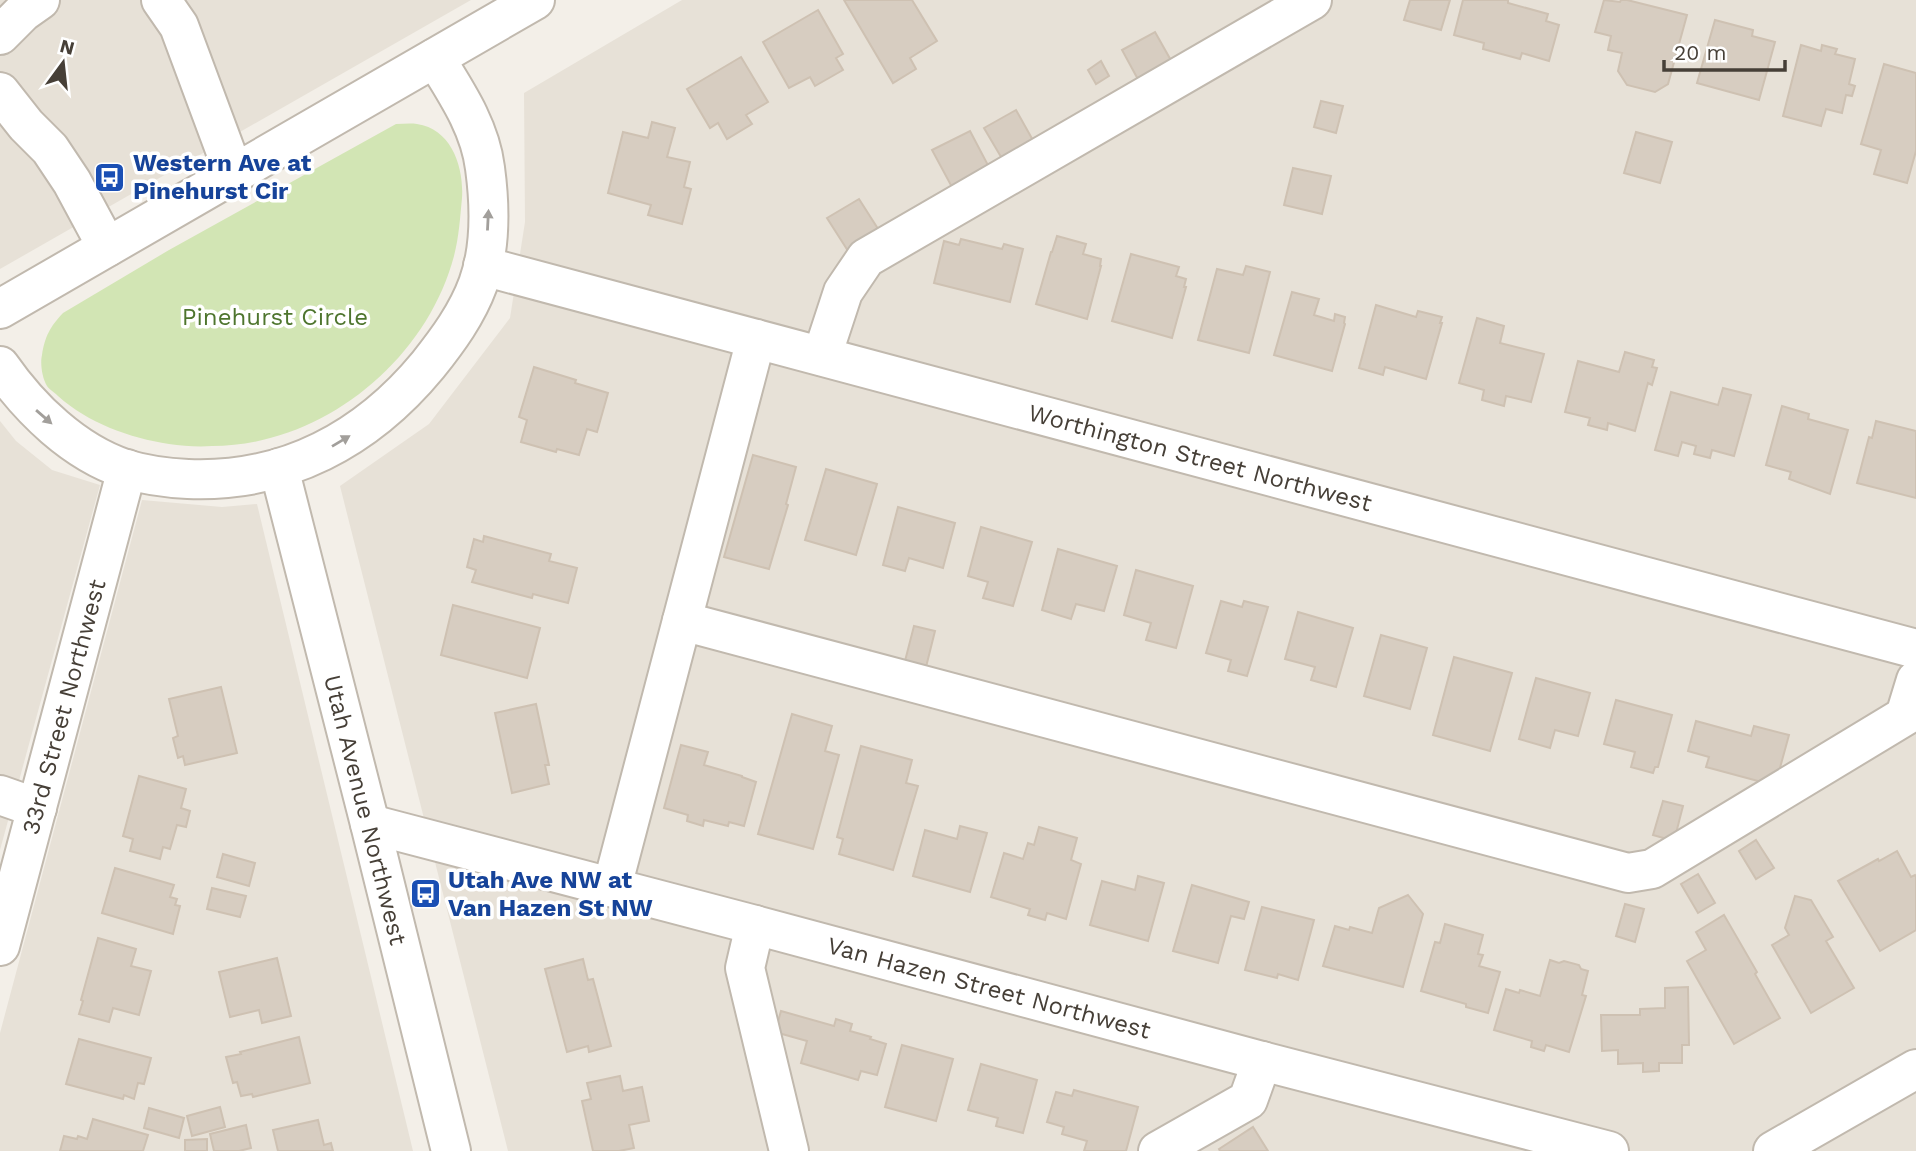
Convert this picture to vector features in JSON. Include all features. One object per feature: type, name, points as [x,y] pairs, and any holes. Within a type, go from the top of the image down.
[{"type":"street","points":[[0,36],[23,12],[40,0]]},
{"type":"street","points":[[161,0],[179,26],[234,174]]},
{"type":"street","points":[[0,309],[535,0]]},
{"type":"street","points":[[822,356],[843,292],[866,258],[1312,0]]},
{"type":"street","points":[[0,366],[29,403],[91,452],[127,469],[167,477],[207,480],[248,476],[324,451],[353,434],[405,391],[438,353],[470,303],[484,266],[488,217],[483,157],[461,101],[435,58]]},
{"type":"street","points":[[0,92],[13,122],[50,149],[72,182],[107,247]]},
{"type":"street","name":"Worthington Street Northwest","points":[[484,266],[1916,649]]},
{"type":"street","points":[[612,887],[756,338]]},
{"type":"street","name":"Utah Avenue Northwest","points":[[279,468],[451,1151]]},
{"type":"street","name":"33rd Street Northwest","points":[[0,946],[127,469]]},
{"type":"street","points":[[682,621],[1628,873],[1652,869],[1905,716],[1916,680]]},
{"type":"street","points":[[0,795],[37,808]]},
{"type":"street","name":"Van Hazen Street Northwest","points":[[370,824],[1609,1151]]},
{"type":"street","points":[[755,925],[745,968],[789,1151]]},
{"type":"street","points":[[1158,1151],[1248,1100],[1262,1061]]},
{"type":"street","points":[[1773,1151],[1916,1069]]},
{"type":"shaded area","points":[[0,0],[471,0],[0,269]]},
{"type":"shaded area","points":[[682,0],[1916,0],[1916,1151],[508,1151],[340,486],[429,424],[510,318],[525,222],[524,93]]},
{"type":"shaded area","points":[[0,421],[16,441],[52,470],[100,485],[0,850]]},
{"type":"shaded area","points":[[142,500],[222,507],[257,504],[413,1151],[0,1151],[0,1033]]},
{"type":"green space","name":"Pinehurst Circle","points":[[396,124],[429,127],[447,142],[461,174],[459,227],[454,256],[440,295],[420,330],[394,363],[363,391],[329,414],[292,431],[253,442],[196,446],[154,441],[110,428],[70,406],[47,386],[41,366],[43,348],[49,332],[63,313],[169,250]]},
{"type":"building","points":[[844,0],[912,0],[937,41],[910,58],[916,69],[893,83]]},
{"type":"building","points":[[1410,0],[1450,0],[1441,30],[1404,20]]},
{"type":"building","points":[[1463,0],[1508,0],[1508,3],[1548,14],[1546,21],[1559,25],[1549,61],[1522,53],[1520,59],[1483,49],[1484,43],[1454,35]]},
{"type":"building","points":[[1604,0],[1627,0],[1687,15],[1668,84],[1655,92],[1627,85],[1618,71],[1622,53],[1608,50],[1611,36],[1595,32]]},
{"type":"building","points":[[818,10],[843,54],[836,58],[843,70],[815,86],[810,77],[789,88],[763,42]]},
{"type":"building","points":[[1715,20],[1753,30],[1752,36],[1775,42],[1759,100],[1697,83]]},
{"type":"building","points":[[1155,32],[1173,64],[1140,83],[1122,50]]},
{"type":"building","points":[[1801,45],[1821,51],[1822,45],[1837,49],[1835,54],[1855,59],[1849,84],[1855,86],[1852,96],[1846,95],[1842,113],[1826,109],[1821,126],[1783,116]]},
{"type":"building","points":[[741,57],[768,102],[746,115],[752,124],[727,139],[718,123],[710,128],[687,89]]},
{"type":"building","points":[[1101,61],[1109,76],[1096,84],[1088,70]]},
{"type":"building","points":[[1884,64],[1916,73],[1916,151],[1907,183],[1874,174],[1881,150],[1861,144]]},
{"type":"building","points":[[1321,101],[1343,106],[1336,133],[1314,127]]},
{"type":"building","points":[[1016,110],[1035,144],[1004,162],[984,128]]},
{"type":"building","points":[[652,122],[675,128],[667,157],[690,162],[684,187],[691,189],[682,224],[648,215],[651,205],[608,193],[623,132],[648,138]]},
{"type":"building","points":[[970,131],[990,169],[953,189],[932,150]]},
{"type":"building","points":[[1636,132],[1672,142],[1660,183],[1624,173]]},
{"type":"building","points":[[1293,168],[1331,176],[1322,214],[1284,205]]},
{"type":"building","points":[[859,199],[880,232],[848,251],[827,218]]},
{"type":"building","points":[[1057,236],[1086,244],[1083,254],[1101,259],[1087,319],[1036,304]]},
{"type":"building","points":[[961,239],[1002,249],[1004,244],[1023,249],[1010,302],[934,283],[944,241],[959,245]]},
{"type":"building","points":[[1131,254],[1179,267],[1176,276],[1186,279],[1172,338],[1112,321]]},
{"type":"building","points":[[1246,266],[1270,272],[1249,353],[1198,340],[1217,269],[1243,275]]},
{"type":"building","points":[[1292,292],[1319,299],[1314,315],[1334,321],[1335,314],[1345,317],[1332,371],[1274,355]]},
{"type":"building","points":[[1376,305],[1416,317],[1418,311],[1442,317],[1426,379],[1385,367],[1383,375],[1359,368]]},
{"type":"building","points":[[1477,318],[1504,326],[1500,343],[1544,354],[1531,402],[1506,396],[1504,406],[1482,400],[1484,390],[1459,383]]},
{"type":"building","points":[[1625,352],[1654,360],[1652,367],[1657,368],[1652,385],[1648,383],[1635,431],[1608,423],[1607,430],[1588,425],[1590,418],[1565,412],[1578,361],[1619,372]]},
{"type":"building","points":[[534,367],[608,393],[597,432],[587,429],[579,455],[557,449],[556,452],[521,442],[527,420],[519,417]]},
{"type":"building","points":[[1723,388],[1751,395],[1734,456],[1712,450],[1710,458],[1694,454],[1696,446],[1682,442],[1678,456],[1655,450],[1671,392],[1718,405]]},
{"type":"building","points":[[1782,406],[1809,414],[1808,419],[1848,430],[1830,494],[1789,479],[1791,472],[1766,465]]},
{"type":"building","points":[[1876,421],[1916,431],[1916,498],[1857,483]]},
{"type":"building","points":[[753,455],[796,467],[769,569],[724,557]]},
{"type":"building","points":[[826,469],[877,484],[856,555],[805,540]]},
{"type":"building","points":[[898,507],[955,523],[943,568],[909,558],[905,571],[883,565]]},
{"type":"building","points":[[981,527],[1032,542],[1013,606],[983,598],[988,582],[968,576]]},
{"type":"building","points":[[484,536],[551,554],[549,561],[577,568],[568,603],[533,594],[532,598],[472,582],[476,570],[467,567],[474,539],[483,542]]},
{"type":"building","points":[[1058,549],[1117,566],[1104,611],[1076,604],[1071,619],[1042,610]]},
{"type":"building","points":[[1136,570],[1193,586],[1176,648],[1146,640],[1151,623],[1124,615]]},
{"type":"building","points":[[1221,601],[1242,607],[1244,601],[1268,607],[1247,676],[1228,671],[1231,660],[1206,653]]},
{"type":"building","points":[[453,605],[540,628],[527,678],[441,655]]},
{"type":"building","points":[[1298,612],[1353,628],[1336,687],[1311,680],[1315,667],[1285,659]]},
{"type":"building","points":[[914,626],[935,631],[926,667],[905,661]]},
{"type":"building","points":[[1381,635],[1427,648],[1410,709],[1364,696]]},
{"type":"building","points":[[1454,657],[1512,673],[1490,751],[1433,735]]},
{"type":"building","points":[[1536,678],[1590,693],[1578,736],[1555,730],[1550,748],[1519,739]]},
{"type":"building","points":[[221,687],[237,753],[185,765],[183,756],[178,758],[173,738],[178,736],[169,699]]},
{"type":"building","points":[[1616,700],[1672,715],[1658,767],[1655,767],[1653,773],[1631,767],[1635,752],[1604,744]]},
{"type":"building","points":[[536,704],[549,765],[545,765],[549,784],[512,793],[495,713]]},
{"type":"building","points":[[792,714],[832,726],[825,751],[839,755],[813,849],[758,834]]},
{"type":"building","points":[[1696,721],[1751,736],[1754,726],[1789,735],[1775,786],[1756,788],[1758,781],[1706,767],[1709,757],[1688,751]]},
{"type":"building","points":[[681,745],[708,752],[704,765],[756,782],[744,826],[729,822],[728,826],[704,820],[703,826],[687,821],[688,815],[664,808]]},
{"type":"building","points":[[861,746],[912,760],[906,783],[918,786],[893,870],[839,854],[843,839],[837,837]]},
{"type":"building","points":[[139,776],[186,789],[181,808],[190,811],[186,827],[177,825],[170,849],[163,847],[160,859],[130,851],[133,839],[123,836]]},
{"type":"building","points":[[1663,801],[1683,806],[1674,841],[1653,835]]},
{"type":"building","points":[[960,826],[987,833],[970,892],[913,876],[925,830],[957,839]]},
{"type":"building","points":[[1039,827],[1077,838],[1071,860],[1081,864],[1066,919],[1047,913],[1045,920],[1028,915],[1030,909],[991,897],[1004,853],[1023,859],[1028,843],[1034,845]]},
{"type":"building","points":[[1756,840],[1774,868],[1756,879],[1739,851]]},
{"type":"building","points":[[1897,851],[1911,877],[1916,877],[1916,930],[1880,951],[1838,881]]},
{"type":"building","points":[[223,854],[255,863],[249,886],[217,877]]},
{"type":"building","points":[[115,868],[174,885],[170,897],[177,899],[175,905],[180,906],[173,934],[102,913]]},
{"type":"building","points":[[1698,874],[1715,903],[1698,913],[1681,884]]},
{"type":"building","points":[[1138,876],[1164,883],[1148,941],[1090,925],[1102,881],[1135,890]]},
{"type":"building","points":[[1192,885],[1249,902],[1244,919],[1231,916],[1218,963],[1173,951]]},
{"type":"building","points":[[212,888],[246,896],[240,917],[207,909]]},
{"type":"building","points":[[1408,895],[1423,914],[1403,987],[1323,966],[1335,926],[1372,933],[1379,908]]},
{"type":"building","points":[[1795,896],[1811,900],[1833,937],[1826,941],[1854,988],[1811,1013],[1772,945],[1789,935],[1785,928]]},
{"type":"building","points":[[1625,904],[1644,909],[1635,942],[1616,936]]},
{"type":"building","points":[[1262,907],[1314,920],[1298,980],[1278,974],[1277,978],[1245,970]]},
{"type":"building","points":[[1724,915],[1780,1018],[1734,1044],[1687,961],[1706,950],[1696,932]]},
{"type":"building","points":[[1445,924],[1483,935],[1478,954],[1483,955],[1479,966],[1500,972],[1488,1013],[1421,991],[1435,942],[1440,943]]},
{"type":"building","points":[[98,938],[136,949],[131,966],[151,971],[139,1015],[113,1008],[109,1022],[79,1014]]},
{"type":"building","points":[[277,958],[291,1016],[262,1023],[259,1010],[230,1017],[219,972]]},
{"type":"building","points":[[583,959],[588,980],[593,979],[611,1046],[589,1052],[588,1046],[567,1052],[545,969]]},
{"type":"building","points":[[1550,960],[1579,965],[1581,969],[1588,971],[1582,995],[1586,996],[1569,1052],[1546,1045],[1544,1051],[1531,1047],[1532,1041],[1494,1030],[1506,989],[1540,996]]},
{"type":"building","points":[[1688,987],[1689,1045],[1682,1045],[1682,1063],[1659,1063],[1659,1071],[1643,1072],[1643,1063],[1618,1064],[1618,1050],[1602,1051],[1601,1015],[1640,1015],[1640,1009],[1665,1008],[1665,988]]},
{"type":"building","points":[[781,1011],[834,1026],[836,1019],[852,1024],[850,1031],[886,1044],[877,1075],[861,1071],[858,1080],[801,1063],[807,1041],[775,1032]]},
{"type":"building","points":[[299,1037],[310,1083],[253,1097],[252,1094],[241,1096],[237,1082],[233,1083],[226,1057]]},
{"type":"building","points":[[79,1039],[151,1058],[144,1084],[138,1083],[134,1099],[124,1095],[123,1099],[66,1084]]},
{"type":"building","points":[[902,1045],[953,1059],[936,1121],[885,1107]]},
{"type":"building","points":[[981,1064],[1037,1080],[1023,1133],[996,1126],[998,1118],[968,1110]]},
{"type":"building","points":[[620,1076],[623,1091],[642,1087],[649,1121],[629,1125],[634,1148],[593,1151],[582,1101],[591,1099],[587,1083]]},
{"type":"building","points":[[1074,1090],[1138,1107],[1126,1151],[1084,1151],[1087,1141],[1062,1134],[1064,1127],[1047,1122],[1056,1092],[1072,1096]]},
{"type":"building","points":[[220,1107],[225,1127],[192,1136],[187,1116]]},
{"type":"building","points":[[149,1108],[184,1118],[179,1138],[144,1128]]},
{"type":"building","points":[[93,1119],[148,1135],[143,1151],[60,1151],[64,1136],[87,1139]]},
{"type":"building","points":[[318,1120],[324,1145],[331,1143],[333,1151],[278,1151],[273,1130]]},
{"type":"building","points":[[246,1125],[251,1148],[214,1151],[210,1134]]},
{"type":"building","points":[[1253,1127],[1268,1151],[1220,1151],[1219,1149]]},
{"type":"building","points":[[207,1139],[207,1151],[185,1151],[185,1140]]},
{"type":"place","name":"Western Ave at Pinehurst Cir","points":[[110,177]]},
{"type":"place","name":"Utah Ave NW at Van Hazen St NW","points":[[425,894]]}]
